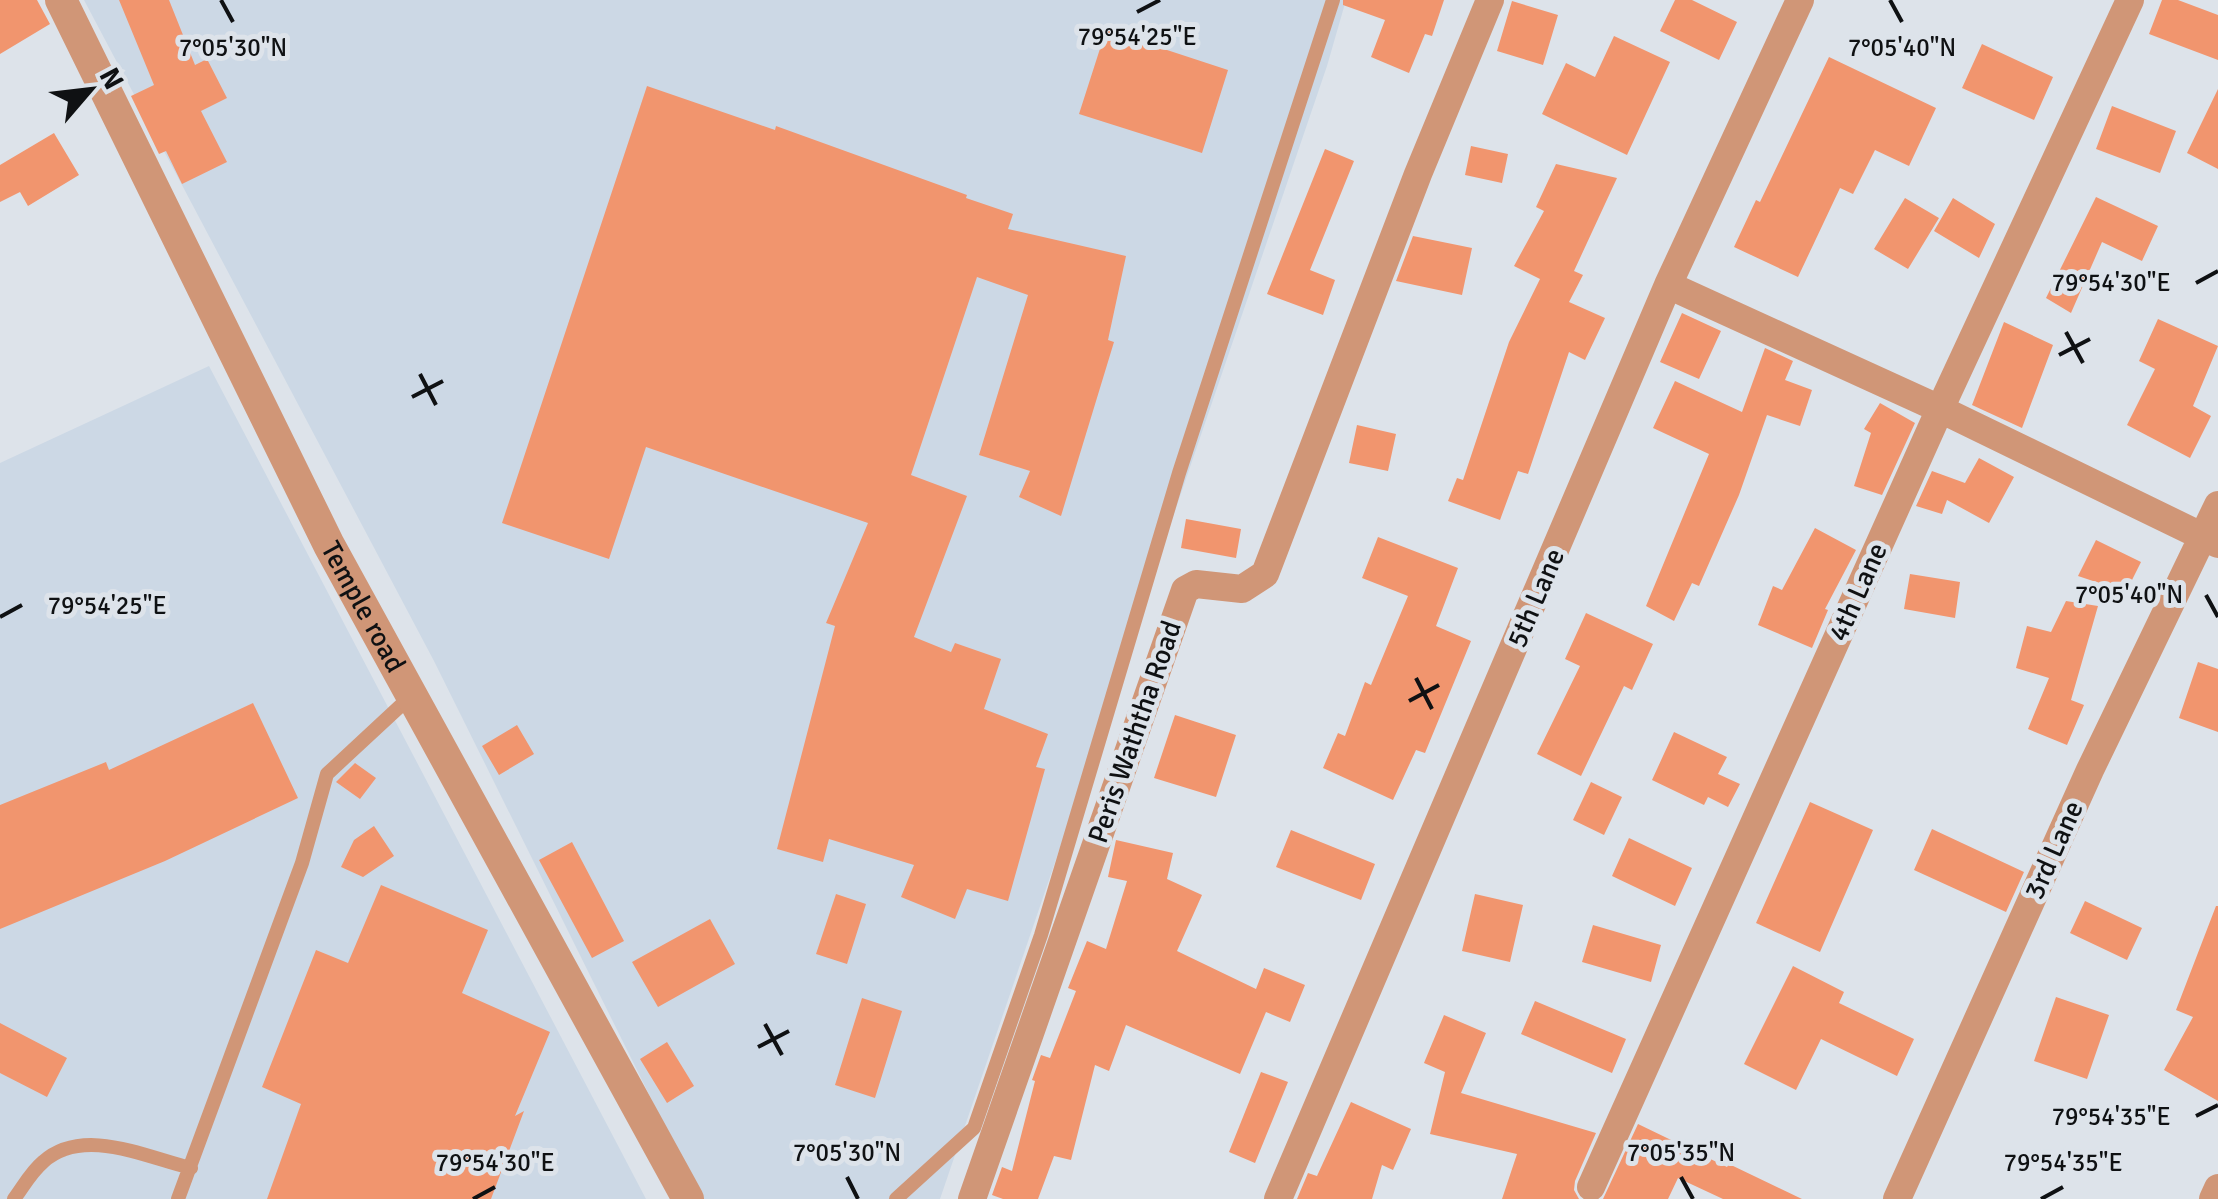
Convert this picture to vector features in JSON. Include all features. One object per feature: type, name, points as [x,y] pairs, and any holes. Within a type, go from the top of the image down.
[{"type":"street","name":"Temple road","points":[[61,0],[328,545],[688,1199]]},
{"type":"street","name":"Peris Waththa Road","points":[[972,1199],[1185,590],[1196,584],[1242,589],[1265,574],[1418,174],[1490,0]]},
{"type":"street","name":"5th Lane","points":[[1278,1199],[1668,285],[1800,0]]},
{"type":"street","name":"4th Lane","points":[[1591,1187],[1940,409],[2130,0]]},
{"type":"street","points":[[1668,285],[1940,409],[2210,541]]},
{"type":"street","name":"3rd Lane","points":[[1897,1199],[2090,770],[2210,541],[2218,504]]},
{"type":"street","points":[[2213,1199],[2218,1188]]},
{"type":"lane","points":[[896,1199],[974,1128],[1041,936],[1179,473],[1333,0]]},
{"type":"lane","points":[[178,1199],[302,863],[327,774],[410,697]]},
{"type":"lane","points":[[14,1199],[39,1165],[76,1145],[94,1144],[191,1168]]},
{"type":"shaded area","points":[[84,0],[1346,0],[1327,66],[940,1199],[701,1199],[434,661]]},
{"type":"shaded area","points":[[209,366],[646,1199],[0,1199],[0,463]]},
{"type":"building","points":[[0,0],[37,0],[50,24],[0,54]]},
{"type":"building","points":[[119,0],[169,0],[195,65],[207,59],[227,98],[201,111],[227,162],[182,184],[166,151],[159,154],[131,96],[154,85]]},
{"type":"building","points":[[1343,0],[1444,0],[1432,36],[1425,34],[1409,73],[1371,57],[1385,20],[1343,5]]},
{"type":"building","points":[[1675,0],[1692,0],[1737,22],[1719,60],[1660,31]]},
{"type":"building","points":[[2162,0],[2178,0],[2218,15],[2218,60],[2149,34]]},
{"type":"building","points":[[1512,1],[1558,15],[1543,65],[1497,51]]},
{"type":"building","points":[[1106,30],[1228,70],[1202,153],[1079,114]]},
{"type":"building","points":[[1614,36],[1670,62],[1627,155],[1542,114],[1566,63],[1595,77]]},
{"type":"building","points":[[1982,44],[2053,77],[2034,120],[1962,88]]},
{"type":"building","points":[[1829,57],[1936,108],[1909,166],[1875,150],[1853,194],[1840,188],[1798,277],[1734,247],[1756,200],[1760,202]]},
{"type":"building","points":[[647,86],[775,130],[776,126],[967,195],[966,198],[1013,214],[1008,229],[1126,256],[1108,340],[1114,342],[1061,516],[1019,497],[1030,471],[979,455],[1028,295],[977,277],[911,475],[967,496],[914,637],[951,652],[955,643],[1001,659],[984,709],[1048,734],[1036,767],[1045,769],[1008,901],[967,889],[955,919],[901,897],[914,865],[829,839],[823,862],[777,849],[835,626],[826,623],[868,523],[646,447],[609,559],[502,523]]},
{"type":"building","points":[[2218,89],[2218,169],[2187,153]]},
{"type":"building","points":[[2112,106],[2176,131],[2160,173],[2096,149]]},
{"type":"building","points":[[54,133],[79,175],[28,206],[20,192],[0,202],[0,165]]},
{"type":"building","points":[[1471,146],[1508,154],[1502,183],[1465,175]]},
{"type":"building","points":[[1325,149],[1354,161],[1310,270],[1335,280],[1323,315],[1267,294]]},
{"type":"building","points":[[1556,164],[1617,178],[1574,271],[1583,275],[1569,302],[1605,318],[1585,360],[1569,352],[1528,474],[1518,471],[1500,520],[1448,501],[1457,478],[1463,480],[1509,342],[1540,279],[1514,266],[1544,211],[1536,207]]},
{"type":"building","points":[[2096,197],[2158,226],[2142,261],[2102,242],[2071,313],[2046,298]]},
{"type":"building","points":[[1905,198],[1939,218],[1908,269],[1874,249]]},
{"type":"building","points":[[1953,198],[1995,224],[1979,258],[1934,231]]},
{"type":"building","points":[[1413,236],[1472,248],[1462,295],[1396,281]]},
{"type":"building","points":[[1682,313],[1721,331],[1699,379],[1660,362]]},
{"type":"building","points":[[2158,319],[2218,346],[2193,406],[2211,416],[2190,458],[2127,425],[2155,369],[2139,361]]},
{"type":"building","points":[[2004,322],[2053,345],[2022,428],[1972,405]]},
{"type":"building","points":[[1765,348],[1793,361],[1785,380],[1812,390],[1800,426],[1767,415],[1739,495],[1699,586],[1692,583],[1674,621],[1646,606],[1709,454],[1653,428],[1675,381],[1742,412]]},
{"type":"building","points":[[1880,403],[1915,423],[1882,495],[1854,486],[1871,433],[1864,429]]},
{"type":"building","points":[[1357,425],[1396,434],[1388,471],[1349,463]]},
{"type":"building","points":[[1979,458],[2014,477],[1989,523],[1947,500],[1942,514],[1916,506],[1932,471],[1965,483]]},
{"type":"building","points":[[1186,519],[1241,529],[1236,558],[1181,548]]},
{"type":"building","points":[[1815,528],[1856,550],[1825,609],[1828,610],[1812,648],[1758,625],[1773,586],[1782,590]]},
{"type":"building","points":[[1378,537],[1458,568],[1436,626],[1471,641],[1425,753],[1416,750],[1393,800],[1323,768],[1338,733],[1345,736],[1365,682],[1371,685],[1408,596],[1362,578]]},
{"type":"building","points":[[2096,540],[2141,562],[2126,592],[2078,576]]},
{"type":"building","points":[[1910,574],[1960,582],[1955,618],[1904,609]]},
{"type":"building","points":[[2066,601],[2098,606],[2071,700],[2084,705],[2067,745],[2028,729],[2049,678],[2016,668],[2027,626],[2051,632]]},
{"type":"building","points":[[1586,613],[1653,644],[1632,690],[1624,686],[1581,776],[1537,754],[1580,666],[1565,659]]},
{"type":"building","points":[[2198,662],[2218,669],[2218,732],[2179,718]]},
{"type":"building","points":[[253,703],[298,798],[165,861],[0,929],[0,805],[106,762],[109,770]]},
{"type":"building","points":[[1175,715],[1236,735],[1216,797],[1154,778]]},
{"type":"building","points":[[517,725],[534,754],[499,775],[482,746]]},
{"type":"building","points":[[1674,732],[1727,757],[1718,774],[1740,784],[1728,807],[1708,797],[1704,805],[1652,780]]},
{"type":"building","points":[[355,763],[376,778],[360,799],[336,782]]},
{"type":"building","points":[[1591,782],[1622,797],[1604,835],[1573,820]]},
{"type":"building","points":[[1810,802],[1873,830],[1820,952],[1756,923]]},
{"type":"building","points":[[374,826],[394,856],[363,877],[341,867],[354,840]]},
{"type":"building","points":[[1932,829],[2024,872],[2006,912],[1914,870]]},
{"type":"building","points":[[1291,830],[1375,864],[1361,900],[1276,867]]},
{"type":"building","points":[[1629,838],[1692,868],[1675,906],[1612,876]]},
{"type":"building","points":[[1116,840],[1173,853],[1167,879],[1202,895],[1177,951],[1256,989],[1264,968],[1305,985],[1290,1022],[1266,1012],[1240,1074],[1126,1025],[1109,1071],[1095,1065],[1071,1160],[1054,1156],[1038,1199],[1003,1199],[992,1195],[1002,1167],[1012,1171],[1035,1081],[1032,1080],[1041,1055],[1050,1058],[1076,991],[1068,988],[1087,941],[1106,949],[1127,881],[1108,877]]},
{"type":"building","points":[[572,842],[624,941],[592,958],[539,860]]},
{"type":"building","points":[[381,885],[488,930],[462,993],[550,1032],[515,1116],[524,1111],[491,1199],[267,1199],[301,1104],[262,1087],[316,950],[348,963]]},
{"type":"building","points":[[836,894],[866,904],[847,964],[816,954]]},
{"type":"building","points":[[1475,894],[1523,905],[1510,962],[1462,951]]},
{"type":"building","points":[[2085,901],[2142,928],[2127,960],[2070,933]]},
{"type":"building","points":[[2216,906],[2218,1101],[2164,1070],[2193,1017],[2176,1010]]},
{"type":"building","points":[[710,919],[735,964],[658,1007],[632,962]]},
{"type":"building","points":[[1593,925],[1661,945],[1651,982],[1582,962]]},
{"type":"building","points":[[1793,966],[1844,992],[1839,1003],[1914,1039],[1897,1076],[1821,1039],[1796,1090],[1744,1064]]},
{"type":"building","points":[[2056,997],[2109,1015],[2087,1079],[2034,1061]]},
{"type":"building","points":[[862,998],[902,1011],[875,1098],[835,1085]]},
{"type":"building","points":[[1535,1001],[1626,1039],[1612,1073],[1521,1034]]},
{"type":"building","points":[[1444,1015],[1486,1033],[1461,1093],[1596,1133],[1575,1181],[1579,1199],[1502,1199],[1517,1154],[1430,1134],[1445,1072],[1424,1063]]},
{"type":"building","points":[[0,1023],[67,1058],[47,1097],[0,1073]]},
{"type":"building","points":[[667,1042],[694,1086],[667,1103],[640,1059]]},
{"type":"building","points":[[1261,1072],[1288,1082],[1255,1163],[1229,1152]]},
{"type":"building","points":[[1351,1102],[1411,1129],[1393,1170],[1382,1165],[1372,1199],[1297,1199],[1308,1173],[1317,1176]]},
{"type":"building","points":[[1638,1124],[1802,1199],[1723,1199],[1678,1178],[1668,1199],[1603,1199]]}]
